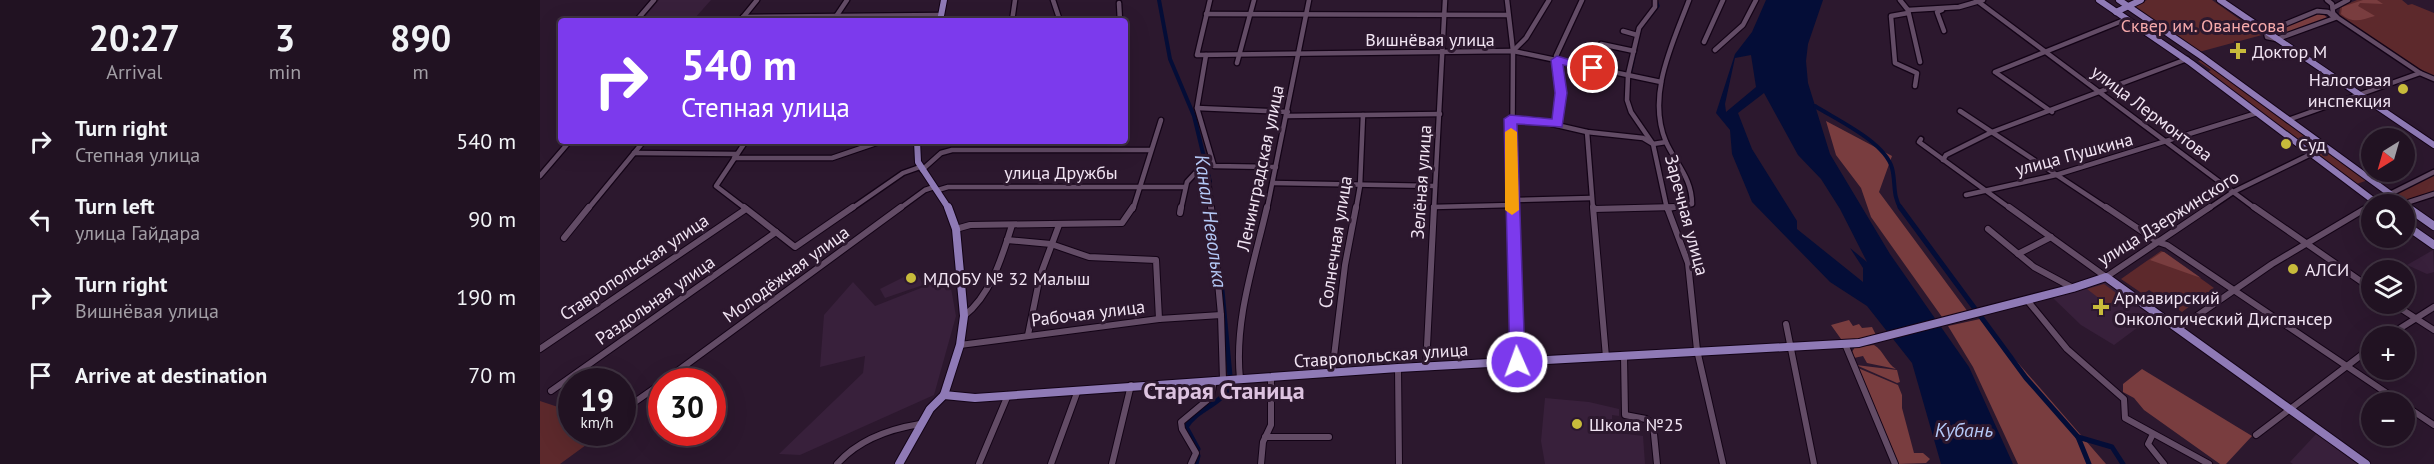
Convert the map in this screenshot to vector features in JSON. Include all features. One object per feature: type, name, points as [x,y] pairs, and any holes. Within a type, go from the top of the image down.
[{"type":"main road","points":[[940,18],[944,0]]},
{"type":"main road","points":[[2099,0],[2187,59],[2361,194]]},
{"type":"main road","points":[[2119,0],[2389,193]]},
{"type":"main road","points":[[2116,12],[2141,0]]},
{"type":"main road","points":[[2220,0],[2434,145]]},
{"type":"main road","points":[[899,464],[920,424],[930,409],[944,395],[960,345],[964,316],[956,230],[947,204],[920,166],[917,144]]},
{"type":"main road","points":[[2415,212],[2434,226]]},
{"type":"main road","points":[[2415,232],[2434,245]]},
{"type":"main road","points":[[2106,277],[2366,464]]},
{"type":"main road","name":"улица Дзержинского","points":[[1876,339],[2073,288],[2106,277]]},
{"type":"main road","name":"Ставропольская улица","points":[[944,395],[975,398],[1131,385],[1426,366],[1845,344],[1876,339]]},
{"type":"street","points":[[639,18],[654,0]]},
{"type":"street","points":[[742,18],[757,0]]},
{"type":"street","points":[[837,16],[847,0]]},
{"type":"street","points":[[1012,18],[1015,0]]},
{"type":"street","points":[[1053,0],[1059,18]]},
{"type":"street","points":[[1210,0],[1206,14],[1507,15]]},
{"type":"street","points":[[1238,63],[1254,0]]},
{"type":"street","name":"Ленинградская улица","points":[[1239,379],[1237,348],[1240,322],[1273,183],[1309,0]]},
{"type":"street","name":"Зелёная улица","points":[[1426,366],[1445,0]]},
{"type":"street","points":[[1507,0],[1513,51],[1510,119],[1517,362]]},
{"type":"street","points":[[1513,51],[1526,38],[1549,0]]},
{"type":"street","points":[[1558,124],[1561,93],[1556,56],[1582,0]]},
{"type":"street","name":"Заречная улица","points":[[1655,0],[1655,7],[1639,28],[1637,35],[1628,75],[1627,100],[1631,112],[1653,144],[1667,209],[1688,263],[1697,350],[1723,464]]},
{"type":"street","points":[[1594,209],[1667,209],[1692,204],[1683,165],[1666,142],[1659,107],[1661,82],[1689,0]]},
{"type":"street","points":[[1704,42],[1723,0]]},
{"type":"street","points":[[1715,50],[1743,25],[1756,0]]},
{"type":"street","points":[[1900,0],[1908,11],[1920,62]]},
{"type":"street","points":[[2326,0],[2333,8],[2336,17]]},
{"type":"street","points":[[2333,8],[2348,0]]},
{"type":"street","points":[[1944,31],[1937,12],[1979,1]]},
{"type":"street","name":"улица Лермонтова","points":[[1979,1],[2044,52],[2302,243],[2361,282]]},
{"type":"street","points":[[1119,3],[1120,18]]},
{"type":"street","points":[[1915,86],[1917,73],[1895,63],[1891,16],[1908,11],[1956,7]]},
{"type":"street","points":[[2266,32],[2317,12],[2326,11],[2420,73],[2434,79]]},
{"type":"street","name":"Вишнёвая улица","points":[[1206,14],[1197,55],[1513,51],[1661,82]]},
{"type":"street","points":[[773,18],[837,16],[940,18]]},
{"type":"street","points":[[2277,39],[2336,17]]},
{"type":"street","points":[[1995,72],[2127,19]]},
{"type":"street","points":[[1623,31],[1637,35]]},
{"type":"street","points":[[1601,44],[1634,51]]},
{"type":"street","points":[[1206,55],[1197,108],[1215,166],[1276,166]]},
{"type":"street","points":[[1943,160],[1942,158],[1946,155],[1992,132],[2052,112],[2187,59]]},
{"type":"street","points":[[1995,72],[2052,112]]},
{"type":"street","points":[[2288,120],[2420,73]]},
{"type":"street","points":[[1197,108],[1287,114],[1440,114]]},
{"type":"street","points":[[1960,111],[2158,242],[2167,245],[2230,290],[2385,392]]},
{"type":"street","name":"улица Пушкина","points":[[1966,195],[2056,175],[2257,113]]},
{"type":"street","name":"Солнечная улица","points":[[1332,373],[1344,265],[1360,186],[1363,115]]},
{"type":"street","points":[[1510,119],[1558,124],[1587,132],[1642,138],[1653,144],[1666,142]]},
{"type":"street","points":[[956,230],[970,225],[1122,223],[1129,218],[1161,120]]},
{"type":"street","points":[[1587,132],[1606,357]]},
{"type":"street","points":[[1921,139],[1919,142],[1943,160],[1988,190],[2106,277]]},
{"type":"street","points":[[540,176],[567,144]]},
{"type":"street","points":[[564,238],[642,144]]},
{"type":"street","points":[[744,144],[716,186],[795,247],[903,173],[941,153],[952,150],[1150,150]]},
{"type":"street","points":[[634,153],[832,158],[873,144]]},
{"type":"street","name":"улица Дзержинского","points":[[2106,277],[2233,192],[2311,154]]},
{"type":"street","points":[[1180,213],[1184,187],[1190,175],[1200,168],[1208,181],[1221,315],[1224,380]]},
{"type":"street","points":[[2389,193],[2434,172]]},
{"type":"street","points":[[1273,183],[1434,186]]},
{"type":"street","name":"улица Дружбы","points":[[925,190],[948,186],[1184,187]]},
{"type":"street","name":"Молодёжная улица","points":[[682,368],[925,190]]},
{"type":"street","points":[[2415,200],[2434,194]]},
{"type":"street","points":[[1433,207],[1591,198]]},
{"type":"street","name":"Ставропольская улица","points":[[540,349],[746,209]]},
{"type":"street","points":[[2178,329],[2230,290],[2302,243],[2361,210]]},
{"type":"street","points":[[964,316],[974,311],[1001,259],[1012,225]]},
{"type":"street","points":[[1028,335],[1040,276],[1059,225]]},
{"type":"street","points":[[1988,229],[2034,267],[2068,283],[2073,288]]},
{"type":"street","name":"Раздольная улица","points":[[551,392],[776,232]]},
{"type":"street","points":[[2018,254],[2051,237]]},
{"type":"street","points":[[1007,240],[1051,244],[1089,257],[1156,260],[1159,319]]},
{"type":"street","points":[[2027,300],[2067,349],[2124,399],[2125,418],[2209,464]]},
{"type":"street","points":[[2402,326],[2434,307]]},
{"type":"street","points":[[2409,314],[2434,330]]},
{"type":"street","name":"Рабочая улица","points":[[960,345],[1159,319],[1221,315]]},
{"type":"street","points":[[1786,324],[1814,464]]},
{"type":"street","points":[[1845,344],[1895,464]]},
{"type":"street","points":[[2256,435],[2361,355]]},
{"type":"street","points":[[1624,356],[1625,415],[1646,419],[1653,424],[1657,464]]},
{"type":"street","points":[[1398,368],[1399,464]]},
{"type":"street","points":[[1261,464],[1265,437],[1271,425],[1271,377]]},
{"type":"street","points":[[1191,464],[1196,453],[1182,429],[1181,422],[1211,397],[1214,380]]},
{"type":"street","points":[[1112,464],[1131,385]]},
{"type":"street","points":[[1051,464],[1079,389]]},
{"type":"street","points":[[979,464],[1008,394]]},
{"type":"street","points":[[2415,412],[2434,425]]},
{"type":"street","points":[[837,464],[850,448],[908,425],[920,424]]},
{"type":"street","points":[[2152,434],[2148,444],[2164,464]]},
{"type":"street","points":[[1265,437],[1329,437]]},
{"type":"shaded area","points":[[659,0],[711,0],[695,18],[644,18]]},
{"type":"shaded area","points":[[2363,0],[2377,0],[2383,4],[2360,3],[2358,6],[2375,16],[2365,19],[2353,20],[2341,14],[2342,7]]},
{"type":"shaded area","points":[[2321,12],[2330,20],[2280,37],[2275,30]]},
{"type":"shaded area","points":[[1826,121],[1892,156],[1879,192],[1968,312],[1942,317],[1871,217],[1861,188],[1836,155]]},
{"type":"shaded area","points":[[2433,250],[2434,272],[2427,274],[2415,269],[2415,260]]},
{"type":"shaded area","points":[[2164,252],[2201,278],[2150,260]]},
{"type":"shaded area","name":"МДОБУ № 32 Малыш","points":[[916,271],[923,285],[885,298],[880,289]]},
{"type":"shaded area","points":[[949,277],[956,316],[934,395],[800,455],[779,454],[863,373],[865,356],[820,367],[824,315],[853,282],[875,306]]},
{"type":"shaded area","name":"Армавирский Онкологический Диспансер","points":[[2104,281],[2153,316],[2114,345],[2081,325],[2053,298]]},
{"type":"shaded area","points":[[1980,319],[2106,464],[2018,464],[1973,367],[1948,326]]},
{"type":"shaded area","points":[[1849,320],[1853,326],[1859,324],[1862,328],[1872,327],[1876,335],[1861,339],[1841,339],[1831,325]]},
{"type":"shaded area","points":[[1874,345],[1896,369],[1867,363],[1863,356],[1854,358],[1852,352],[1855,347]]},
{"type":"shaded area","points":[[1856,365],[1897,370],[1900,382],[1897,383]]},
{"type":"shaded area","points":[[1858,368],[1898,385],[1914,453],[1923,453],[1930,459],[1926,463],[1898,464]]},
{"type":"shaded area","points":[[2142,369],[2252,436],[2226,464],[2220,464],[2144,410],[2134,398],[2123,392],[2123,384]]},
{"type":"shaded area","name":"Школа №25","points":[[1545,398],[1589,402],[1619,409],[1619,416],[1612,415],[1612,432],[1643,436],[1645,464],[1545,464],[1541,441]]},
{"type":"shaded area","points":[[2318,432],[2364,464],[2293,464],[2290,462]]},
{"type":"green space","name":"Сквер им. Ованесова","points":[[2147,0],[2212,0],[2262,35],[2199,52],[2133,7]]},
{"type":"green space","points":[[2357,0],[2402,0],[2408,5],[2412,4],[2434,13],[2434,79],[2339,16],[2340,7]]},
{"type":"green space","points":[[2201,60],[2361,175],[2362,182],[2354,185],[2205,73],[2211,70],[2198,61]]},
{"type":"green space","points":[[2434,174],[2434,192],[2415,199],[2415,194],[2394,192]]},
{"type":"green space","points":[[2161,251],[2214,288],[2182,312],[2149,290],[2143,294],[2121,279]]},
{"type":"green space","points":[[2104,284],[2127,301],[2109,306],[2087,289]]},
{"type":"green space","points":[[540,401],[558,407],[558,446],[585,446],[560,464],[540,464]]},
{"type":"water","name":"Кубань","points":[[1766,0],[1823,0],[1808,44],[1806,61],[1808,83],[1830,154],[1890,254],[1969,367],[2013,464],[1941,464],[1912,363],[1867,306],[1830,282],[1752,202],[1732,154],[1730,130],[1716,113],[1735,54],[1752,32]],"holes":[[[1751,55],[1756,87],[1726,112],[1725,104],[1735,58]],[[1764,93],[1798,155],[1821,179],[1840,209],[1867,262],[1850,248],[1863,268],[1863,282],[1797,229],[1797,221],[1752,149],[1738,113]]]},
{"type":"waterway","name":"Канал Неволька","points":[[1159,0],[1170,59],[1194,116],[1210,182]]},
{"type":"waterway","points":[[1631,74],[1641,29],[1659,6],[1657,0]]},
{"type":"waterway","points":[[1815,106],[1859,132],[1888,158],[1893,173],[1895,194],[1901,209]]},
{"type":"waterway","points":[[1900,207],[2026,378],[2078,437]]},
{"type":"waterway","name":"Канал Неволька","points":[[1221,280],[1230,376]]},
{"type":"waterway","name":"Канал Неволька","points":[[1198,449],[1186,427],[1197,415],[1216,402],[1230,383]]},
{"type":"waterway","points":[[2078,437],[2112,447],[2123,464]]},
{"type":"waterway","points":[[2078,437],[2089,464]]},
{"type":"waterway","name":"Канал Неволька","points":[[1196,464],[1198,456]]},
{"type":"slow traffic","points":[[1511,132],[1512,210]]},
{"type":"place","name":"Доктор М","points":[[2238,51]]},
{"type":"place","name":"Налоговая инспекция","points":[[2403,89]]},
{"type":"place","name":"Суд","points":[[2286,144]]},
{"type":"place","name":"АЛСИ","points":[[2293,269]]},
{"type":"place","name":"МДОБУ № 32 Малыш","points":[[911,278]]},
{"type":"place","name":"Армавирский Онкологический Диспансер","points":[[2101,307]]},
{"type":"place","name":"Школа №25","points":[[1577,424]]},
{"type":"district","name":"Старая Станица","points":[[1224,390]]},
{"type":"route","points":[[1517,362],[1510,119],[1558,124],[1561,93],[1557,60],[1593,68]]}]
